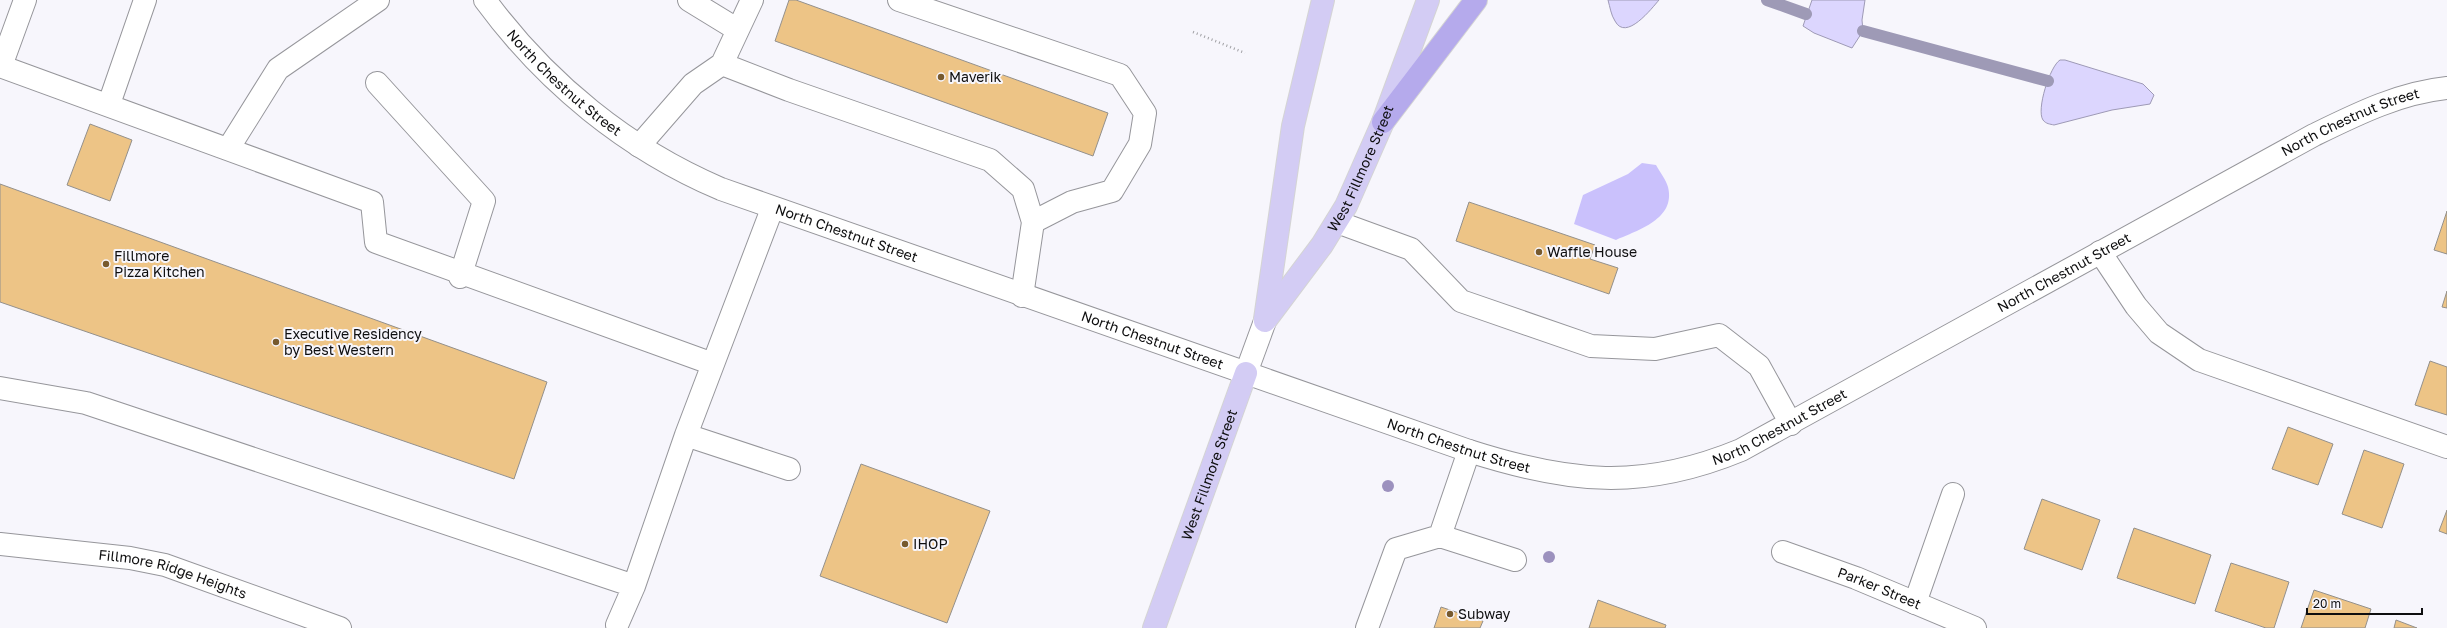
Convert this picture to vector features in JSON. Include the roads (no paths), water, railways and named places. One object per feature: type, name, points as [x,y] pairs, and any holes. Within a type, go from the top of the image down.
[{"type":"highway","points":[[1383,122],[1476,0]]},
{"type":"main road","points":[[26,0],[1,66],[109,104],[372,202],[376,242],[461,275],[713,364]]},
{"type":"main road","points":[[109,104],[145,0]]},
{"type":"main road","points":[[228,149],[278,69],[378,0]]},
{"type":"main road","name":"North Chestnut Street","points":[[485,0],[513,36],[559,84],[611,126],[639,146],[704,182],[772,209],[1469,451],[1529,469],[1560,475],[1606,479],[1636,478],[1676,472],[1712,462],[1759,441],[2270,158],[2346,119],[2374,107],[2413,94],[2447,88]]},
{"type":"main road","points":[[689,0],[738,30]]},
{"type":"main road","points":[[639,146],[692,84],[722,64],[752,0]]},
{"type":"main road","points":[[899,0],[1120,75],[1145,113],[1140,144],[1112,191],[1072,202],[1033,222]]},
{"type":"main road","name":"West Fillmore Street","points":[[1154,628],[1265,320],[1292,126],[1323,0]]},
{"type":"main road","name":"West Fillmore Street","points":[[1265,320],[1337,222],[1363,171],[1383,122],[1428,0]]},
{"type":"main road","points":[[722,64],[789,90],[990,160],[1023,189],[1033,222],[1022,296]]},
{"type":"main road","points":[[377,83],[484,201],[461,275]]},
{"type":"main road","points":[[617,625],[634,586],[686,435],[772,209]]},
{"type":"main road","points":[[1337,222],[1411,249],[1461,301],[1591,346],[1655,349],[1719,335],[1759,366],[1791,424]]},
{"type":"main road","points":[[2100,252],[2136,306],[2159,333],[2198,360],[2447,447]]},
{"type":"main road","points":[[0,388],[86,403],[634,586]]},
{"type":"main road","points":[[686,435],[789,469]]},
{"type":"main road","points":[[1440,536],[1469,451]]},
{"type":"main road","points":[[1915,603],[1953,494]]},
{"type":"main road","points":[[1367,628],[1396,549],[1440,536],[1515,560]]},
{"type":"main road","name":"Fillmore Ridge Heights","points":[[0,544],[130,558],[165,565],[340,628]]},
{"type":"main road","name":"Parker Street","points":[[1784,552],[1856,578],[1975,628]]},
{"type":"waterway","points":[[1767,0],[1806,14]]},
{"type":"waterway","points":[[1863,31],[2048,81]]},
{"type":"place","name":"Maverik","points":[[941,77]]},
{"type":"place","name":"Waffle House","points":[[1539,252]]},
{"type":"place","name":"Fillmore Pizza Kitchen","points":[[106,264]]},
{"type":"place","name":"Executive Residency by Best Western","points":[[276,342]]},
{"type":"place","name":"IHOP","points":[[905,544]]},
{"type":"place","name":"Subway","points":[[1450,614]]}]
